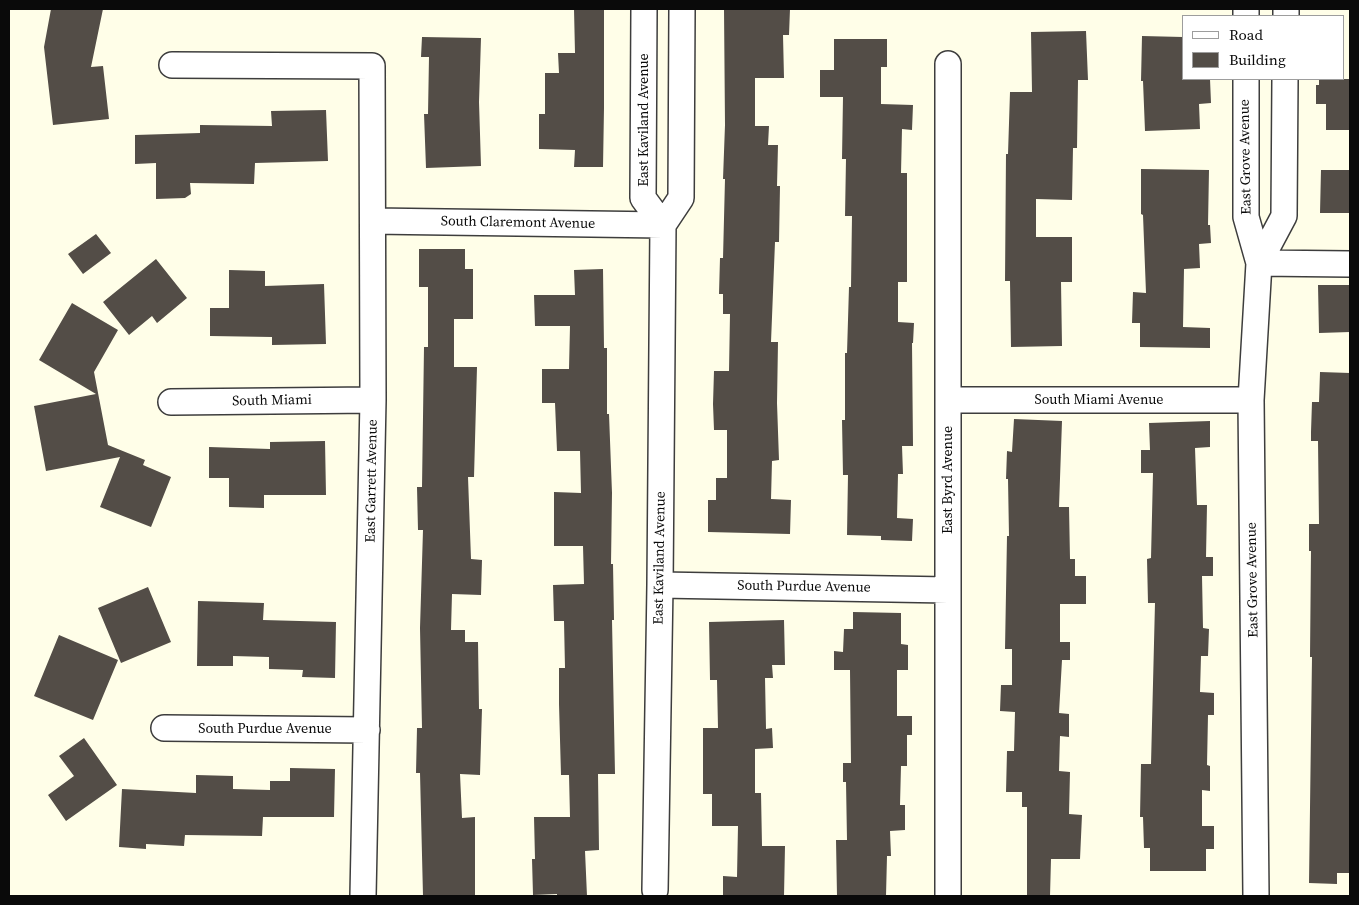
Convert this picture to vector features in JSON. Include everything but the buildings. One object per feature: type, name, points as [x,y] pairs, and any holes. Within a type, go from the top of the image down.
[{"type":"street","name":"East Kaviland Avenue","points":[[644,9],[643,198],[664,225],[655,890]]},
{"type":"street","points":[[664,225],[681,198],[682,9]]},
{"type":"street","name":"East Byrd Avenue","points":[[948,64],[948,896]]},
{"type":"street","name":"East Garrett Avenue","points":[[172,65],[372,66],[373,400],[363,896]]},
{"type":"street","name":"East Grove Avenue","points":[[1246,80],[1246,217],[1260,263],[1251,400],[1256,896]]},
{"type":"street","name":"East Grove Avenue","points":[[1260,263],[1284,216],[1285,80]]},
{"type":"street","name":"South Claremont Avenue","points":[[373,222],[664,225]]},
{"type":"street","points":[[1260,263],[1350,264]]},
{"type":"street","name":"South Miami","points":[[171,402],[373,400]]},
{"type":"street","name":"South Miami Avenue","points":[[948,400],[1251,400]]},
{"type":"street","name":"South Purdue Avenue","points":[[660,585],[948,590]]},
{"type":"street","name":"South Purdue Avenue","points":[[164,728],[367,730]]}]
